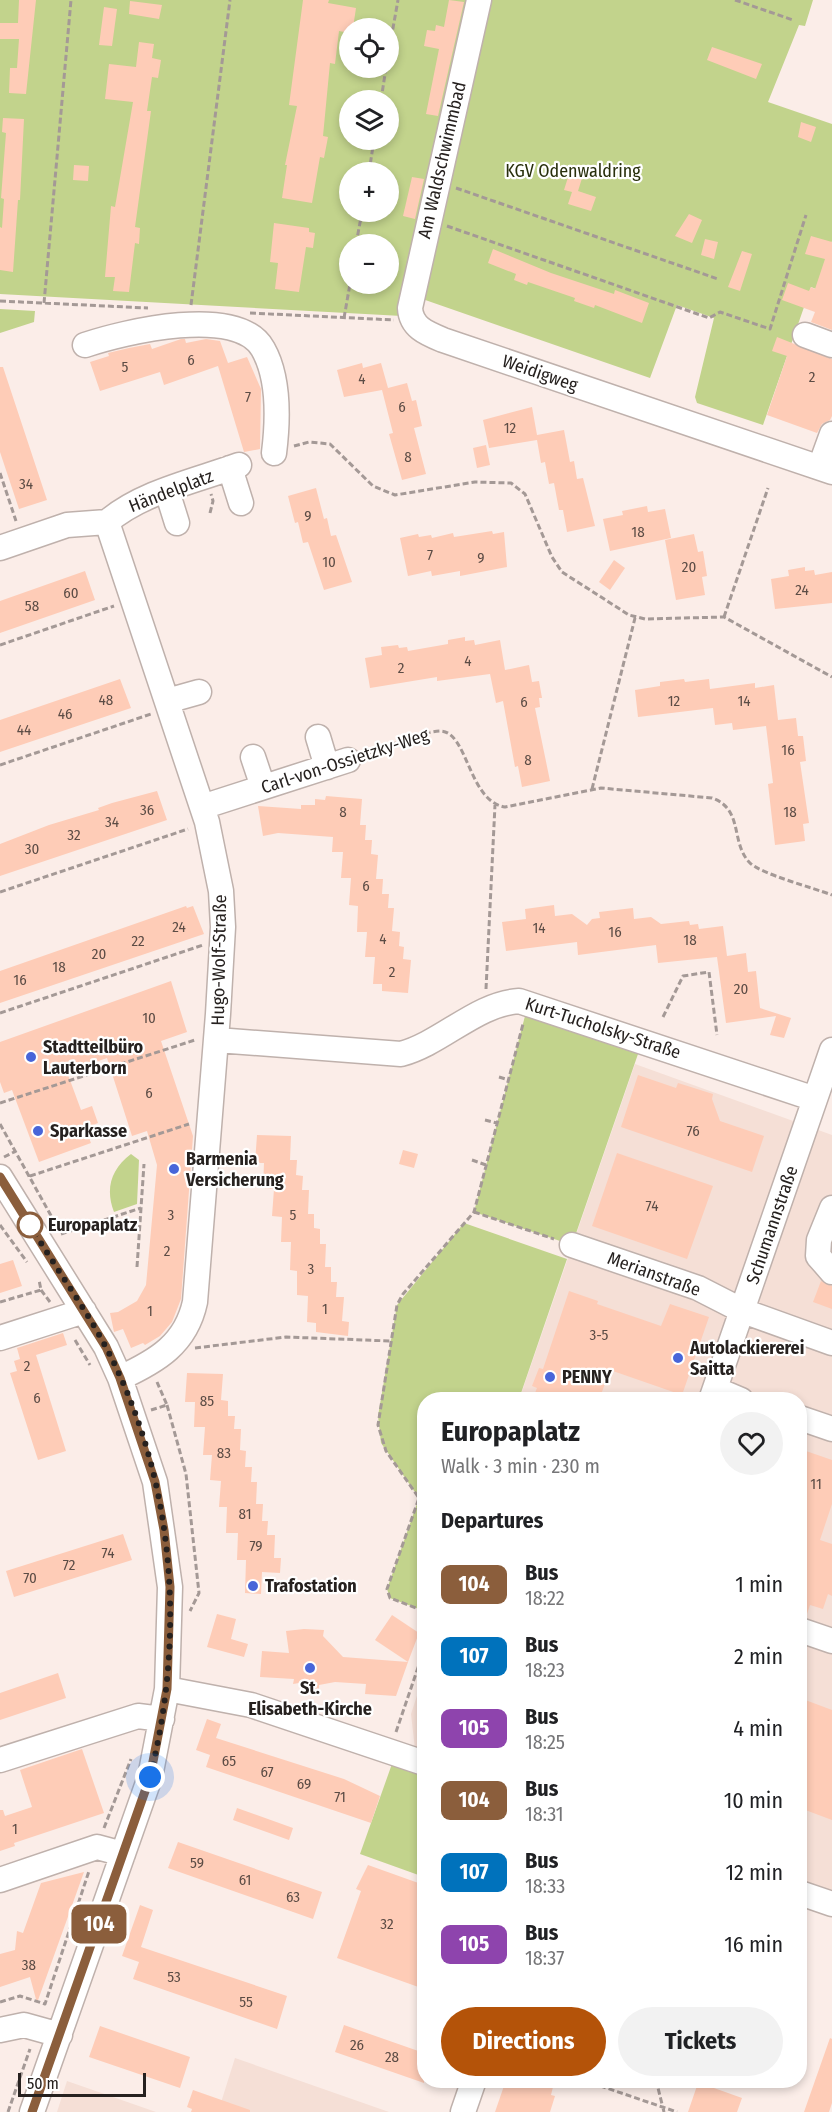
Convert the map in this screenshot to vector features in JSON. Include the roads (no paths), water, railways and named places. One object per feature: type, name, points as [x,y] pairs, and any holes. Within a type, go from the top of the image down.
[{"type":"street","name":"Am Waldschwimmbad","points":[[412,321],[410,308],[478,0]]},
{"type":"street","name":"Weidigweg","points":[[412,321],[419,328],[443,340],[826,470]]},
{"type":"street","points":[[85,345],[131,332],[180,326],[228,327],[243,331],[263,349],[271,377],[278,419],[274,453]]},
{"type":"street","points":[[805,335],[832,345]]},
{"type":"street","points":[[826,470],[832,434]]},
{"type":"street","name":"Händelplatz","points":[[107,522],[131,505],[235,467],[241,502]]},
{"type":"street","points":[[166,491],[177,523]]},
{"type":"street","points":[[0,548],[67,525],[107,522]]},
{"type":"street","name":"Hugo-Wolf-Straße","points":[[107,522],[204,815],[220,883],[222,939],[211,1117],[197,1291],[193,1310],[183,1334],[168,1352],[150,1364],[120,1378]]},
{"type":"street","points":[[168,705],[199,692]]},
{"type":"street","name":"Carl-von-Ossietzky-Weg","points":[[204,815],[263,787],[338,763],[318,737]]},
{"type":"street","points":[[253,757],[263,787]]},
{"type":"street","name":"Kurt-Tucholsky-Straße","points":[[217,1040],[401,1054],[422,1047],[507,1002],[529,1002],[815,1099]]},
{"type":"street","name":"Schumannstraße","points":[[714,1392],[832,1050]]},
{"type":"street","points":[[0,1177],[73,1315],[106,1347],[120,1378],[145,1446],[162,1513],[170,1597],[167,1689],[150,1777],[123,1854],[49,2031],[32,2112]]},
{"type":"street","points":[[832,1208],[819,1240],[818,1256],[832,1272]]},
{"type":"street","name":"Merianstraße","points":[[572,1245],[698,1288],[742,1311],[832,1342]]},
{"type":"street","points":[[0,1338],[73,1315]]},
{"type":"street","points":[[807,1420],[832,1429]]},
{"type":"street","points":[[807,1618],[827,1631]]},
{"type":"street","points":[[807,1630],[827,1631]]},
{"type":"street","points":[[167,1689],[250,1705],[417,1760]]},
{"type":"street","points":[[0,1760],[138,1716],[162,1719]]},
{"type":"street","points":[[0,1880],[97,1847],[123,1854]]},
{"type":"street","points":[[807,1896],[832,1905]]},
{"type":"street","points":[[0,2030],[14,2025],[49,2031]]},
{"type":"street","points":[[463,2112],[471,2088]]},
{"type":"place","name":"Stadtteilbüro Lauterborn","points":[[31,1057]]},
{"type":"place","name":"Sparkasse","points":[[38,1131]]},
{"type":"place","name":"Barmenia Versicherung","points":[[174,1169]]},
{"type":"place","name":"Europaplatz","points":[[30,1225]]},
{"type":"place","name":"Autolackiererei Saitta","points":[[678,1358]]},
{"type":"place","name":"PENNY","points":[[550,1377]]},
{"type":"place","name":"Trafostation","points":[[253,1586]]},
{"type":"place","name":"St. Elisabeth-Kirche","points":[[310,1668]]},
{"type":"park label","name":"KGV Odenwaldring","points":[[573,171]]}]
